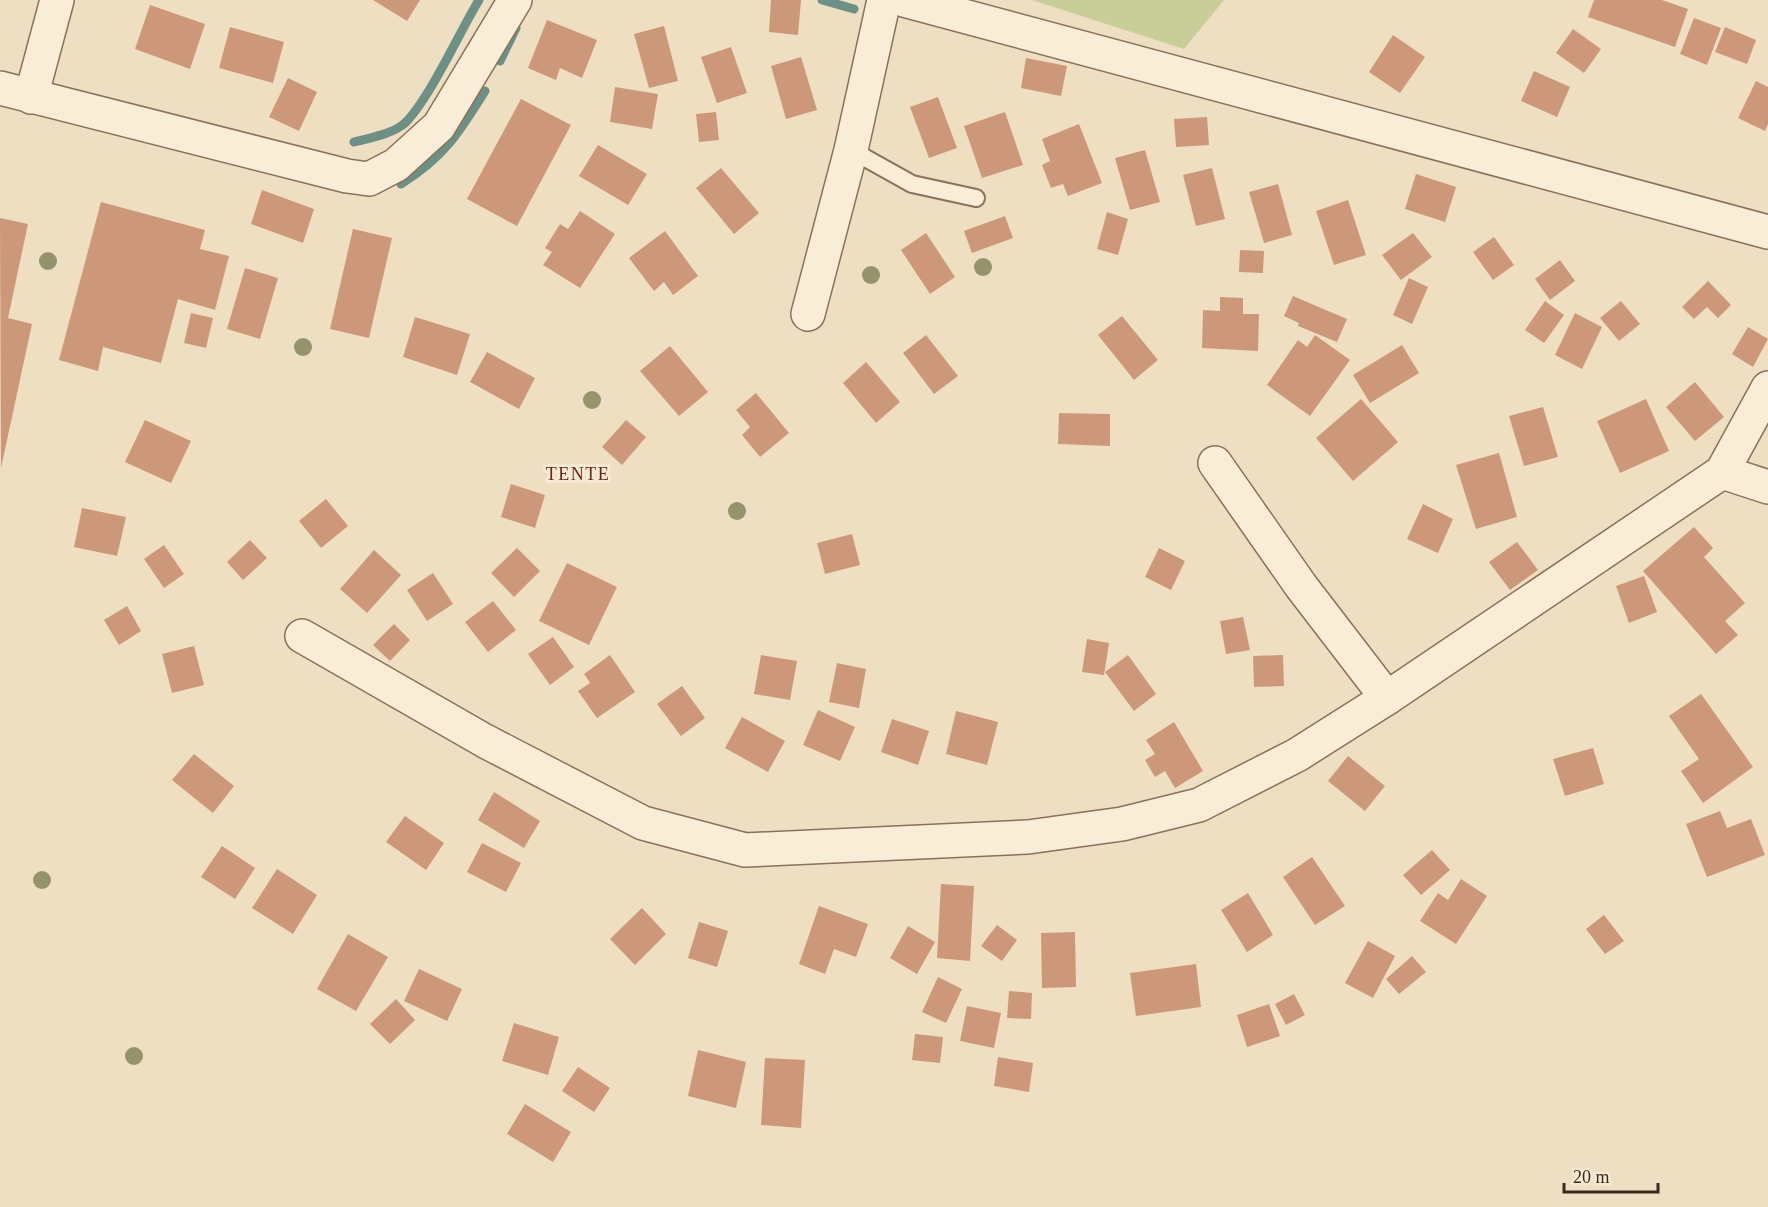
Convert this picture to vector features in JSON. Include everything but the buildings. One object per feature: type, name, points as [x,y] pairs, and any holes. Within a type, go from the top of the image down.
[{"type":"street","points":[[31,97],[57,0]]},
{"type":"street","points":[[0,88],[337,173],[369,179],[396,165],[439,126],[515,0]]},
{"type":"street","points":[[808,314],[851,150],[884,0]]},
{"type":"street","points":[[904,0],[1768,232]]},
{"type":"street","points":[[302,636],[484,741],[643,823],[746,850],[1028,837],[1122,824],[1199,805],[1297,755],[1387,698],[1722,472],[1768,388]]},
{"type":"street","points":[[1215,462],[1301,586],[1387,698]]},
{"type":"street","points":[[1722,472],[1768,487]]},
{"type":"lane","points":[[851,150],[912,184],[976,198]]},
{"type":"green space","points":[[1032,0],[1224,0],[1184,49]]},
{"type":"waterway","points":[[354,142],[388,133],[400,127],[415,112],[479,0]]},
{"type":"waterway","points":[[822,0],[854,9]]},
{"type":"waterway","points":[[500,61],[516,28]]},
{"type":"waterway","points":[[401,184],[440,154],[485,91]]},
{"type":"district","name":"TENTE","points":[[578,474]]}]
